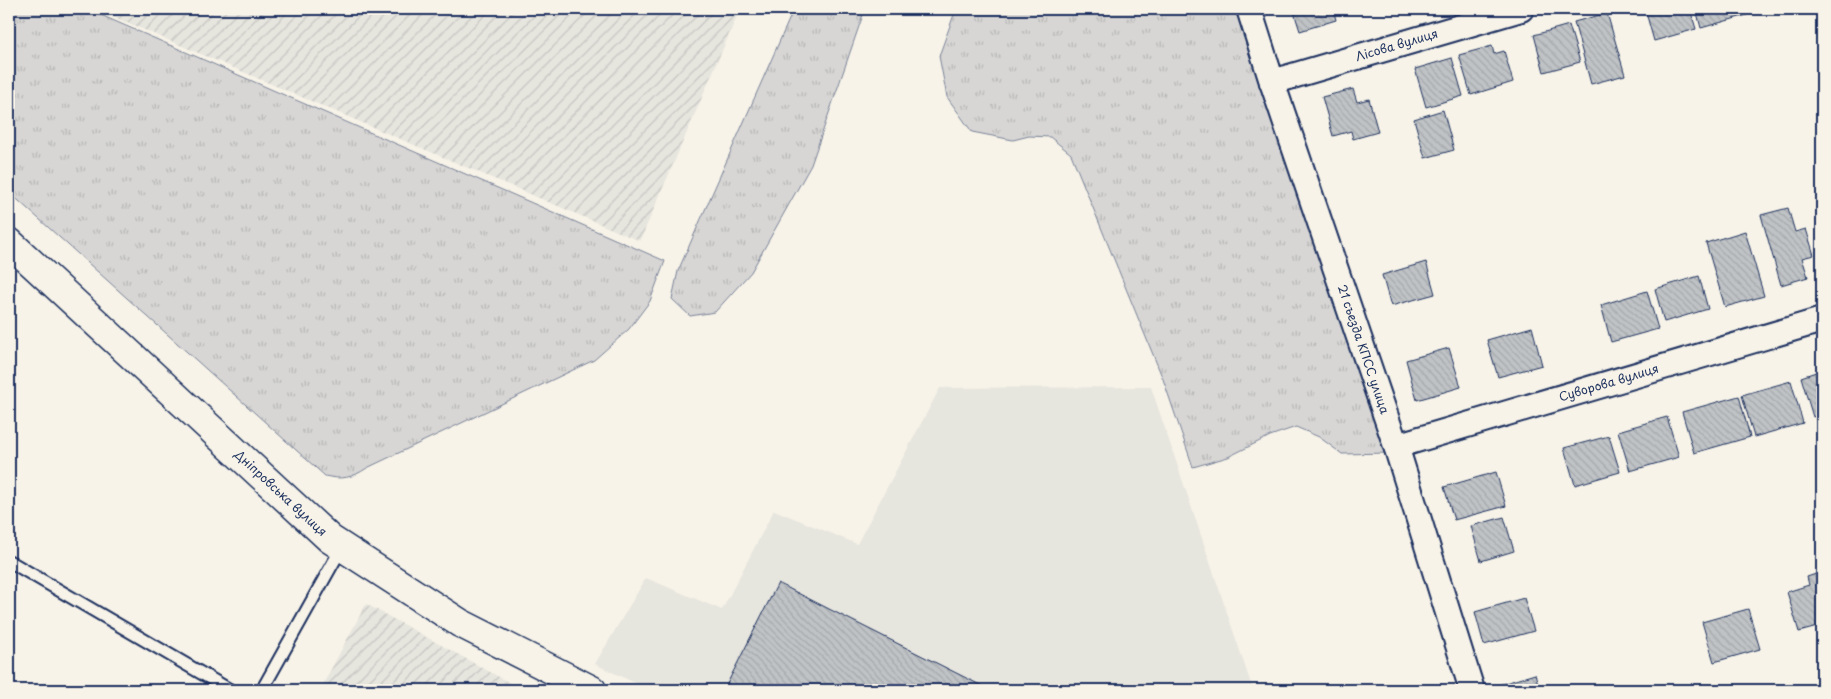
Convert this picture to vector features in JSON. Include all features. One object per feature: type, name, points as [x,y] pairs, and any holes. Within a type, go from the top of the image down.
[{"type":"street","name":"21 съезда КПСС улица","points":[[1249,9],[1396,446],[1472,690]]},
{"type":"street","name":"Лісова вулиця","points":[[1272,82],[1521,9]]},
{"type":"street","name":"Дніпровська вулиця","points":[[9,242],[330,539],[460,623],[592,690]]},
{"type":"street","name":"Суворова вулиця","points":[[1396,446],[1822,320]]},
{"type":"lane","points":[[262,690],[342,547]]},
{"type":"lane","points":[[9,561],[230,690]]},
{"type":"shaded area","points":[[95,9],[740,9],[640,241]]},
{"type":"shaded area","points":[[1151,387],[1253,690],[650,690],[595,664],[646,578],[722,610],[774,510],[857,544],[940,388]]},
{"type":"shaded area","points":[[366,604],[523,690],[320,690]]},
{"type":"green space","points":[[9,9],[87,9],[665,261],[650,301],[629,329],[594,360],[357,474],[342,478],[325,476],[9,192]]},
{"type":"green space","points":[[791,9],[865,9],[811,165],[751,272],[715,312],[690,316],[672,299],[678,271],[792,13]]},
{"type":"green space","points":[[956,9],[1243,9],[1389,453],[1342,454],[1319,437],[1296,427],[1270,436],[1228,457],[1193,467],[1163,379],[1071,154],[1050,137],[1029,136],[1013,140],[972,132],[947,97],[939,56]]},
{"type":"building","points":[[1293,9],[1333,9],[1336,20],[1300,31]]},
{"type":"building","points":[[1645,9],[1690,9],[1696,29],[1654,41]]},
{"type":"building","points":[[1696,9],[1746,9],[1747,15],[1701,28]]},
{"type":"building","points":[[1607,13],[1625,75],[1591,84],[1574,22]]},
{"type":"building","points":[[1569,25],[1580,62],[1544,72],[1534,35]]},
{"type":"building","points":[[1492,46],[1494,54],[1504,51],[1513,82],[1471,95],[1459,55]]},
{"type":"building","points":[[1452,58],[1463,96],[1426,107],[1415,69]]},
{"type":"building","points":[[1353,89],[1357,102],[1369,99],[1378,132],[1353,139],[1351,131],[1333,136],[1322,97]]},
{"type":"building","points":[[1443,110],[1454,150],[1425,158],[1414,119]]},
{"type":"building","points":[[1788,208],[1795,232],[1806,229],[1814,255],[1802,258],[1808,277],[1781,285],[1761,215]]},
{"type":"building","points":[[1745,231],[1764,296],[1725,307],[1706,243]]},
{"type":"building","points":[[1426,262],[1435,294],[1391,306],[1382,275]]},
{"type":"building","points":[[1699,276],[1708,309],[1664,322],[1655,289]]},
{"type":"building","points":[[1647,291],[1658,329],[1611,342],[1601,305]]},
{"type":"building","points":[[1532,327],[1542,365],[1498,377],[1487,340]]},
{"type":"building","points":[[1449,348],[1461,387],[1417,400],[1406,360]]},
{"type":"building","points":[[1822,370],[1822,414],[1813,417],[1801,377]]},
{"type":"building","points":[[1791,381],[1803,423],[1754,437],[1742,395]]},
{"type":"building","points":[[1739,396],[1750,437],[1694,453],[1682,412]]},
{"type":"building","points":[[1667,417],[1679,457],[1630,471],[1618,431]]},
{"type":"building","points":[[1609,436],[1620,472],[1575,485],[1564,448]]},
{"type":"building","points":[[1496,472],[1506,506],[1454,520],[1444,487]]},
{"type":"building","points":[[1504,517],[1514,551],[1481,561],[1471,526]]},
{"type":"building","points":[[1822,572],[1822,629],[1821,626],[1799,632],[1787,592],[1809,585],[1807,577]]},
{"type":"building","points":[[778,583],[990,690],[740,690],[727,684]]},
{"type":"building","points":[[1524,598],[1534,631],[1484,645],[1475,612]]},
{"type":"building","points":[[1748,609],[1760,649],[1714,662],[1702,622]]},
{"type":"building","points":[[1535,674],[1540,690],[1493,690],[1492,687]]}]
